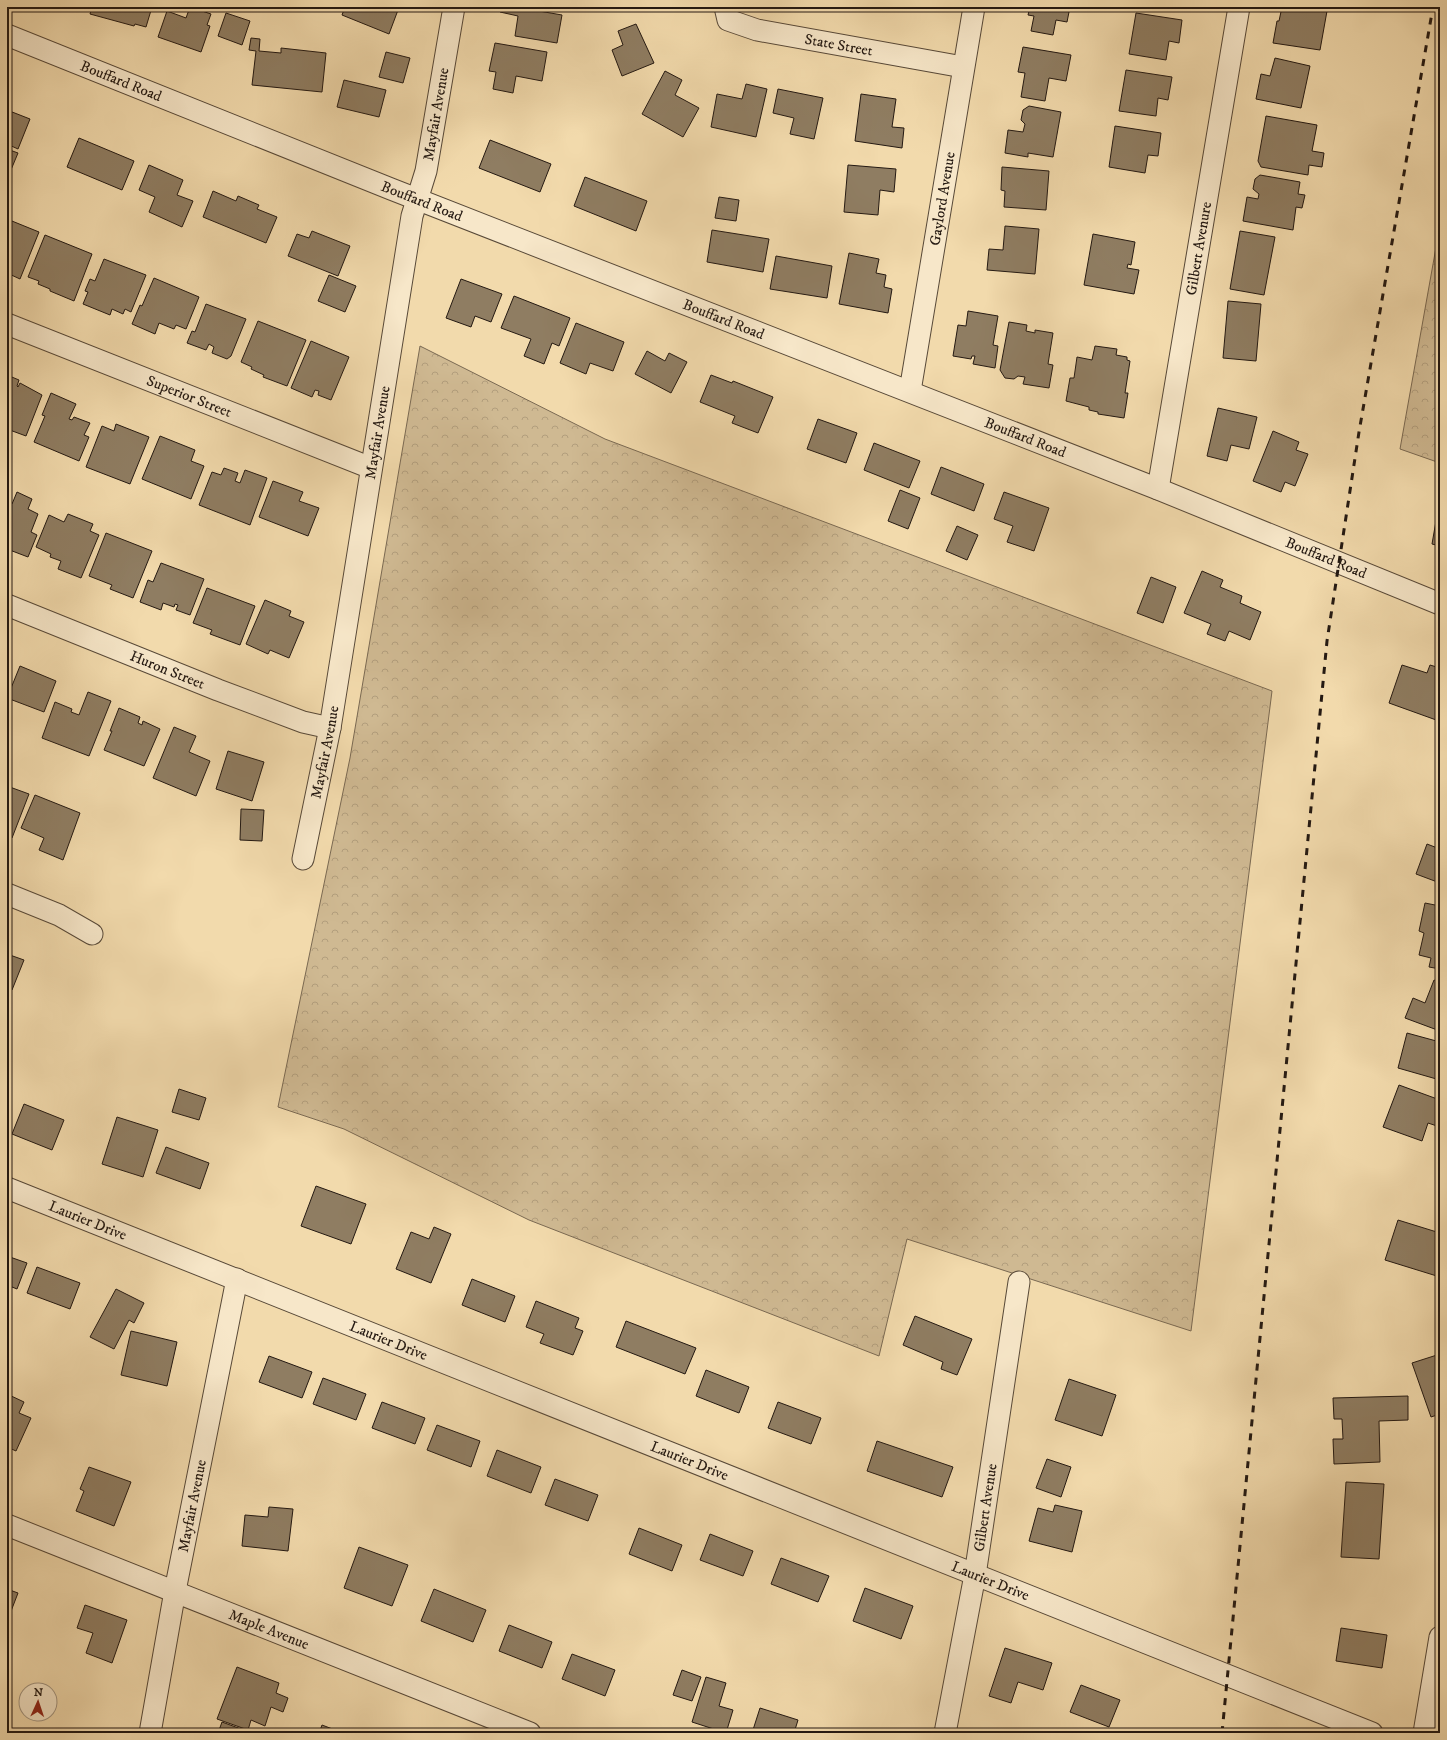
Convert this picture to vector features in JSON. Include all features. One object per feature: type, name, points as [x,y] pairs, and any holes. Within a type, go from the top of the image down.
[{"type":"street","name":"Mayfair Avenue","points":[[303,859],[330,728],[412,216],[426,171],[454,7]]},
{"type":"street","name":"State Street","points":[[725,7],[728,20],[757,30],[963,68]]},
{"type":"street","name":"Gaylord Avenue","points":[[910,391],[974,7]]},
{"type":"street","name":"Gilbert Avenure","points":[[1158,490],[1239,7]]},
{"type":"street","name":"Bouffard Road","points":[[7,35],[418,199],[910,391],[1440,604]]},
{"type":"street","name":"Superior Street","points":[[7,324],[371,468]]},
{"type":"street","name":"Huron Street","points":[[7,605],[218,690],[303,722],[330,728]]},
{"type":"street","points":[[7,894],[59,915],[92,934]]},
{"type":"street","name":"Laurier Drive","points":[[7,1188],[1372,1733]]},
{"type":"street","name":"Mayfair Avenue","points":[[150,1733],[175,1591],[236,1279]]},
{"type":"street","name":"Gilbert Avenue","points":[[944,1733],[975,1575],[1019,1282]]},
{"type":"street","name":"Maple Avenue","points":[[7,1525],[530,1733]]},
{"type":"street","points":[[1424,1733],[1440,1637]]},
{"type":"green space","points":[[1440,225],[1440,463],[1400,449]]},
{"type":"green space","points":[[420,346],[605,439],[1272,691],[1191,1331],[907,1239],[879,1356],[529,1220],[344,1129],[278,1107],[350,758]]},
{"type":"building","points":[[92,7],[152,7],[146,27],[135,24],[134,26],[90,14]]},
{"type":"building","points":[[190,7],[211,14],[207,25],[210,26],[201,52],[158,37],[167,11],[186,18]]},
{"type":"building","points":[[345,7],[390,7],[398,10],[389,34],[342,15]]},
{"type":"building","points":[[501,7],[540,7],[539,11],[562,15],[557,43],[515,36],[518,16],[500,12]]},
{"type":"building","points":[[889,7],[913,7],[908,11]]},
{"type":"building","points":[[1030,7],[1070,7],[1067,22],[1056,20],[1053,35],[1031,31],[1034,16],[1028,15]]},
{"type":"building","points":[[1282,7],[1305,7],[1327,11],[1320,50],[1273,43],[1277,21],[1279,21]]},
{"type":"building","points":[[226,13],[250,21],[242,45],[218,36]]},
{"type":"building","points":[[1136,13],[1182,20],[1179,43],[1169,41],[1166,60],[1129,54]]},
{"type":"building","points":[[636,24],[654,63],[622,76],[612,50],[623,45],[618,31]]},
{"type":"building","points":[[251,38],[260,39],[259,51],[281,53],[281,48],[326,53],[322,92],[252,85],[256,51],[249,50]]},
{"type":"building","points":[[495,43],[547,52],[542,81],[516,76],[513,93],[493,89],[496,72],[489,71]]},
{"type":"building","points":[[1023,47],[1071,55],[1066,81],[1049,78],[1045,101],[1021,97],[1025,73],[1018,72]]},
{"type":"building","points":[[386,52],[410,58],[403,83],[379,77]]},
{"type":"building","points":[[1275,58],[1310,66],[1301,108],[1256,99],[1261,74],[1270,76]]},
{"type":"building","points":[[1126,70],[1172,77],[1168,100],[1158,98],[1156,116],[1119,111]]},
{"type":"building","points":[[665,71],[682,80],[675,95],[699,108],[683,137],[642,114]]},
{"type":"building","points":[[344,80],[386,90],[379,117],[337,107]]},
{"type":"building","points":[[746,84],[767,89],[756,137],[711,127],[717,94],[742,99]]},
{"type":"building","points":[[778,89],[823,98],[814,139],[790,134],[794,118],[773,113]]},
{"type":"building","points":[[861,94],[896,99],[892,127],[904,128],[902,148],[855,141]]},
{"type":"building","points":[[1029,106],[1061,112],[1053,157],[1028,153],[1028,157],[1005,153],[1008,130],[1023,132],[1025,124],[1021,120],[1023,110]]},
{"type":"building","points":[[7,110],[30,119],[18,149],[7,144]]},
{"type":"building","points":[[1266,116],[1317,125],[1312,151],[1324,153],[1322,167],[1309,165],[1308,175],[1261,167],[1258,161]]},
{"type":"building","points":[[1115,126],[1161,133],[1158,156],[1148,155],[1145,173],[1109,167]]},
{"type":"building","points":[[79,138],[134,161],[122,190],[67,167]]},
{"type":"building","points":[[490,140],[551,164],[540,192],[479,168]]},
{"type":"building","points":[[7,149],[18,153],[8,177],[7,177]]},
{"type":"building","points":[[149,165],[183,180],[177,195],[193,201],[182,227],[149,212],[155,197],[139,190]]},
{"type":"building","points":[[848,165],[896,169],[894,192],[880,190],[878,215],[844,212]]},
{"type":"building","points":[[1002,167],[1049,171],[1046,210],[1004,207],[1005,191],[1001,190]]},
{"type":"building","points":[[1260,175],[1300,182],[1298,194],[1305,195],[1302,208],[1296,207],[1293,230],[1243,221],[1247,197],[1258,199],[1259,194],[1253,189],[1255,179]]},
{"type":"building","points":[[585,177],[647,201],[636,231],[574,206]]},
{"type":"building","points":[[213,191],[236,201],[238,196],[259,205],[257,209],[277,217],[266,243],[203,217]]},
{"type":"building","points":[[719,197],[739,200],[736,221],[715,218]]},
{"type":"building","points":[[7,219],[39,232],[20,279],[7,273]]},
{"type":"building","points":[[1005,226],[1039,229],[1035,274],[987,270],[989,249],[1003,250]]},
{"type":"building","points":[[712,230],[769,239],[763,272],[707,262]]},
{"type":"building","points":[[312,231],[350,246],[338,276],[288,256],[297,234],[309,238]]},
{"type":"building","points":[[1240,231],[1275,237],[1264,295],[1230,289]]},
{"type":"building","points":[[1093,234],[1135,242],[1131,265],[1128,264],[1127,268],[1139,270],[1134,294],[1084,285]]},
{"type":"building","points":[[45,235],[92,254],[74,301],[50,291],[50,289],[38,284],[39,281],[28,277]]},
{"type":"building","points":[[849,253],[879,259],[876,273],[886,275],[884,287],[892,289],[888,313],[839,304]]},
{"type":"building","points":[[776,256],[832,266],[827,298],[770,289]]},
{"type":"building","points":[[104,259],[146,275],[131,312],[125,309],[123,314],[112,309],[110,315],[83,304],[88,292],[85,291],[90,279],[95,281]]},
{"type":"building","points":[[329,275],[356,286],[345,312],[318,301]]},
{"type":"building","points":[[154,278],[199,297],[186,329],[176,325],[174,329],[159,323],[155,334],[132,324],[140,305],[142,306]]},
{"type":"building","points":[[461,279],[502,294],[491,322],[475,316],[471,327],[446,318]]},
{"type":"building","points":[[514,296],[570,318],[559,346],[552,343],[544,364],[524,356],[531,339],[501,328]]},
{"type":"building","points":[[1228,301],[1261,304],[1256,361],[1223,358]]},
{"type":"building","points":[[206,304],[246,319],[231,356],[227,359],[212,353],[214,347],[209,344],[206,350],[187,343],[192,331],[195,332]]},
{"type":"building","points":[[968,311],[998,316],[993,345],[998,346],[995,368],[973,364],[975,356],[972,356],[971,359],[953,356],[958,325],[966,326]]},
{"type":"building","points":[[258,321],[306,340],[287,386],[263,377],[264,375],[241,362]]},
{"type":"building","points":[[1009,322],[1027,325],[1026,331],[1035,333],[1035,330],[1053,333],[1048,364],[1053,365],[1049,388],[1023,384],[1025,377],[1018,376],[1014,379],[1005,378],[1000,370]]},
{"type":"building","points":[[576,323],[624,342],[613,371],[590,363],[586,374],[560,363]]},
{"type":"building","points":[[311,341],[349,357],[331,400],[318,395],[319,391],[315,390],[312,397],[291,388]]},
{"type":"building","points":[[1095,346],[1117,349],[1116,355],[1127,357],[1127,360],[1130,361],[1125,393],[1128,393],[1124,418],[1098,414],[1098,412],[1089,410],[1089,407],[1066,401],[1070,378],[1074,378],[1077,357],[1092,360]]},
{"type":"building","points":[[647,351],[665,361],[669,353],[687,362],[671,393],[635,374]]},
{"type":"building","points":[[7,375],[19,380],[18,387],[20,383],[42,395],[26,436],[7,429]]},
{"type":"building","points":[[711,375],[732,383],[733,381],[773,397],[758,433],[732,423],[735,416],[700,402]]},
{"type":"building","points":[[51,393],[76,404],[69,419],[72,420],[74,417],[90,423],[84,435],[89,437],[79,461],[34,442],[45,416],[42,415]]},
{"type":"building","points":[[1218,408],[1257,417],[1249,449],[1231,445],[1227,461],[1207,456]]},
{"type":"building","points":[[818,419],[857,433],[846,463],[807,449]]},
{"type":"building","points":[[116,424],[149,437],[130,484],[86,467],[102,426],[114,431]]},
{"type":"building","points":[[1273,431],[1299,442],[1296,450],[1308,454],[1295,486],[1285,482],[1281,492],[1253,481]]},
{"type":"building","points":[[160,436],[195,450],[191,461],[204,466],[191,499],[142,479]]},
{"type":"building","points":[[874,443],[920,461],[909,488],[864,470]]},
{"type":"building","points":[[941,467],[984,484],[974,511],[931,494]]},
{"type":"building","points":[[224,468],[238,473],[235,481],[240,483],[245,470],[267,478],[250,525],[199,505],[212,472],[221,475]]},
{"type":"building","points":[[273,481],[303,492],[299,501],[319,508],[308,536],[259,517]]},
{"type":"building","points":[[900,490],[920,498],[908,529],[888,521]]},
{"type":"building","points":[[17,492],[32,499],[28,509],[38,514],[31,532],[37,535],[28,557],[7,549],[7,502],[12,504]]},
{"type":"building","points":[[1004,492],[1049,508],[1034,551],[1007,542],[1013,526],[994,519]]},
{"type":"building","points":[[1440,498],[1440,546],[1432,544]]},
{"type":"building","points":[[68,514],[93,524],[90,531],[99,535],[81,578],[58,569],[61,561],[50,557],[51,554],[36,547],[49,515],[64,522]]},
{"type":"building","points":[[957,526],[978,535],[967,560],[946,551]]},
{"type":"building","points":[[106,533],[152,551],[133,598],[110,589],[112,585],[89,576]]},
{"type":"building","points":[[161,563],[204,579],[190,615],[176,610],[178,605],[175,604],[174,607],[163,603],[161,610],[140,602],[148,580],[153,582]]},
{"type":"building","points":[[1202,571],[1223,580],[1220,587],[1242,596],[1240,603],[1261,612],[1250,640],[1229,631],[1225,641],[1207,634],[1211,624],[1184,613]]},
{"type":"building","points":[[1151,577],[1176,587],[1163,623],[1137,613]]},
{"type":"building","points":[[207,588],[255,606],[240,645],[210,634],[212,630],[193,623]]},
{"type":"building","points":[[265,600],[291,611],[289,616],[304,622],[289,658],[270,650],[268,654],[246,644]]},
{"type":"building","points":[[1402,665],[1427,673],[1430,665],[1440,668],[1439,721],[1389,703]]},
{"type":"building","points":[[20,666],[56,681],[44,712],[7,698]]},
{"type":"building","points":[[88,692],[111,701],[89,756],[42,738],[55,702],[72,709],[71,712],[79,715]]},
{"type":"building","points":[[119,708],[140,717],[138,723],[142,725],[143,721],[160,729],[144,766],[104,750]]},
{"type":"building","points":[[174,727],[196,736],[189,752],[210,761],[196,796],[153,778]]},
{"type":"building","points":[[228,751],[264,762],[252,801],[216,789]]},
{"type":"building","points":[[7,786],[29,794],[12,838],[7,836]]},
{"type":"building","points":[[35,795],[80,813],[63,860],[39,850],[44,838],[21,828]]},
{"type":"building","points":[[241,809],[264,810],[262,841],[240,840]]},
{"type":"building","points":[[1427,844],[1440,849],[1440,883],[1416,874]]},
{"type":"building","points":[[1425,903],[1440,906],[1440,969],[1429,967],[1431,958],[1419,955],[1424,933],[1419,931]]},
{"type":"building","points":[[7,954],[24,960],[12,990],[7,988]]},
{"type":"building","points":[[1434,980],[1440,982],[1440,1031],[1405,1018],[1413,998],[1425,1003]]},
{"type":"building","points":[[1407,1033],[1440,1042],[1440,1080],[1398,1068]]},
{"type":"building","points":[[1399,1085],[1440,1100],[1440,1127],[1428,1123],[1422,1141],[1383,1127]]},
{"type":"building","points":[[179,1089],[206,1098],[199,1120],[172,1112]]},
{"type":"building","points":[[24,1104],[64,1120],[52,1150],[12,1134]]},
{"type":"building","points":[[117,1117],[158,1130],[143,1177],[102,1164]]},
{"type":"building","points":[[166,1147],[209,1163],[200,1189],[156,1173]]},
{"type":"building","points":[[316,1186],[366,1204],[351,1244],[301,1226]]},
{"type":"building","points":[[1398,1220],[1440,1233],[1440,1277],[1385,1260]]},
{"type":"building","points":[[434,1227],[451,1234],[431,1283],[396,1269],[411,1232],[429,1239]]},
{"type":"building","points":[[7,1256],[27,1263],[17,1289],[7,1285]]},
{"type":"building","points":[[37,1267],[80,1283],[70,1309],[27,1293]]},
{"type":"building","points":[[472,1279],[515,1296],[505,1322],[462,1305]]},
{"type":"building","points":[[116,1289],[144,1303],[134,1323],[129,1320],[114,1349],[90,1337]]},
{"type":"building","points":[[536,1301],[579,1318],[575,1328],[583,1331],[573,1355],[540,1343],[544,1334],[526,1327]]},
{"type":"building","points":[[915,1316],[972,1339],[957,1375],[941,1369],[943,1362],[903,1345]]},
{"type":"building","points":[[626,1321],[696,1348],[685,1374],[616,1347]]},
{"type":"building","points":[[131,1331],[177,1342],[167,1386],[121,1375]]},
{"type":"building","points":[[1440,1354],[1440,1414],[1431,1417],[1412,1363]]},
{"type":"building","points":[[269,1356],[312,1372],[302,1398],[259,1382]]},
{"type":"building","points":[[706,1370],[749,1387],[739,1413],[696,1396]]},
{"type":"building","points":[[323,1378],[366,1394],[356,1420],[313,1404]]},
{"type":"building","points":[[1069,1379],[1116,1395],[1102,1436],[1055,1420]]},
{"type":"building","points":[[7,1394],[24,1402],[19,1413],[31,1418],[16,1451],[7,1447]]},
{"type":"building","points":[[1408,1396],[1408,1420],[1379,1421],[1380,1462],[1334,1464],[1333,1439],[1343,1439],[1342,1419],[1334,1419],[1333,1398]]},
{"type":"building","points":[[382,1402],[425,1418],[415,1444],[372,1428]]},
{"type":"building","points":[[778,1402],[821,1418],[811,1444],[768,1428]]},
{"type":"building","points":[[437,1425],[480,1441],[471,1467],[427,1450]]},
{"type":"building","points":[[877,1441],[953,1467],[942,1497],[867,1471]]},
{"type":"building","points":[[497,1450],[541,1467],[531,1493],[487,1476]]},
{"type":"building","points":[[1047,1459],[1071,1467],[1061,1497],[1036,1488]]},
{"type":"building","points":[[89,1467],[131,1482],[114,1526],[76,1511],[84,1491],[80,1489]]},
{"type":"building","points":[[555,1479],[598,1495],[588,1521],[545,1505]]},
{"type":"building","points":[[1346,1482],[1384,1484],[1379,1559],[1341,1557]]},
{"type":"building","points":[[1055,1505],[1082,1511],[1072,1552],[1029,1541],[1038,1508],[1053,1512]]},
{"type":"building","points":[[269,1507],[293,1509],[288,1551],[242,1546],[245,1515],[268,1517]]},
{"type":"building","points":[[639,1528],[682,1545],[672,1571],[629,1554]]},
{"type":"building","points":[[710,1534],[753,1551],[743,1576],[700,1560]]},
{"type":"building","points":[[359,1547],[408,1565],[392,1606],[344,1588]]},
{"type":"building","points":[[781,1558],[829,1576],[818,1602],[771,1584]]},
{"type":"building","points":[[865,1588],[913,1606],[901,1639],[853,1621]]},
{"type":"building","points":[[7,1589],[18,1593],[8,1619],[7,1618]]},
{"type":"building","points":[[434,1589],[486,1610],[473,1642],[421,1621]]},
{"type":"building","points":[[85,1605],[127,1620],[112,1663],[86,1653],[93,1633],[77,1628]]},
{"type":"building","points":[[509,1625],[552,1642],[542,1668],[499,1651]]},
{"type":"building","points":[[1341,1628],[1387,1635],[1382,1668],[1336,1661]]},
{"type":"building","points":[[1005,1648],[1052,1663],[1043,1690],[1018,1682],[1011,1703],[989,1696]]},
{"type":"building","points":[[572,1654],[615,1670],[605,1696],[562,1679]]},
{"type":"building","points":[[237,1667],[279,1683],[276,1693],[288,1698],[283,1712],[271,1707],[265,1726],[251,1720],[248,1730],[217,1719]]},
{"type":"building","points":[[682,1670],[701,1677],[692,1701],[673,1695]]},
{"type":"building","points":[[706,1677],[726,1683],[719,1706],[733,1710],[726,1733],[692,1722]]},
{"type":"building","points":[[1081,1685],[1120,1700],[1109,1727],[1070,1712]]},
{"type":"building","points":[[760,1708],[798,1720],[794,1733],[752,1733]]},
{"type":"building","points":[[222,1722],[252,1733],[218,1733]]},
{"type":"building","points":[[322,1725],[343,1733],[319,1733]]},
{"type":"railway","points":[[1222,1733],[1327,641],[1359,432],[1433,7]]}]
